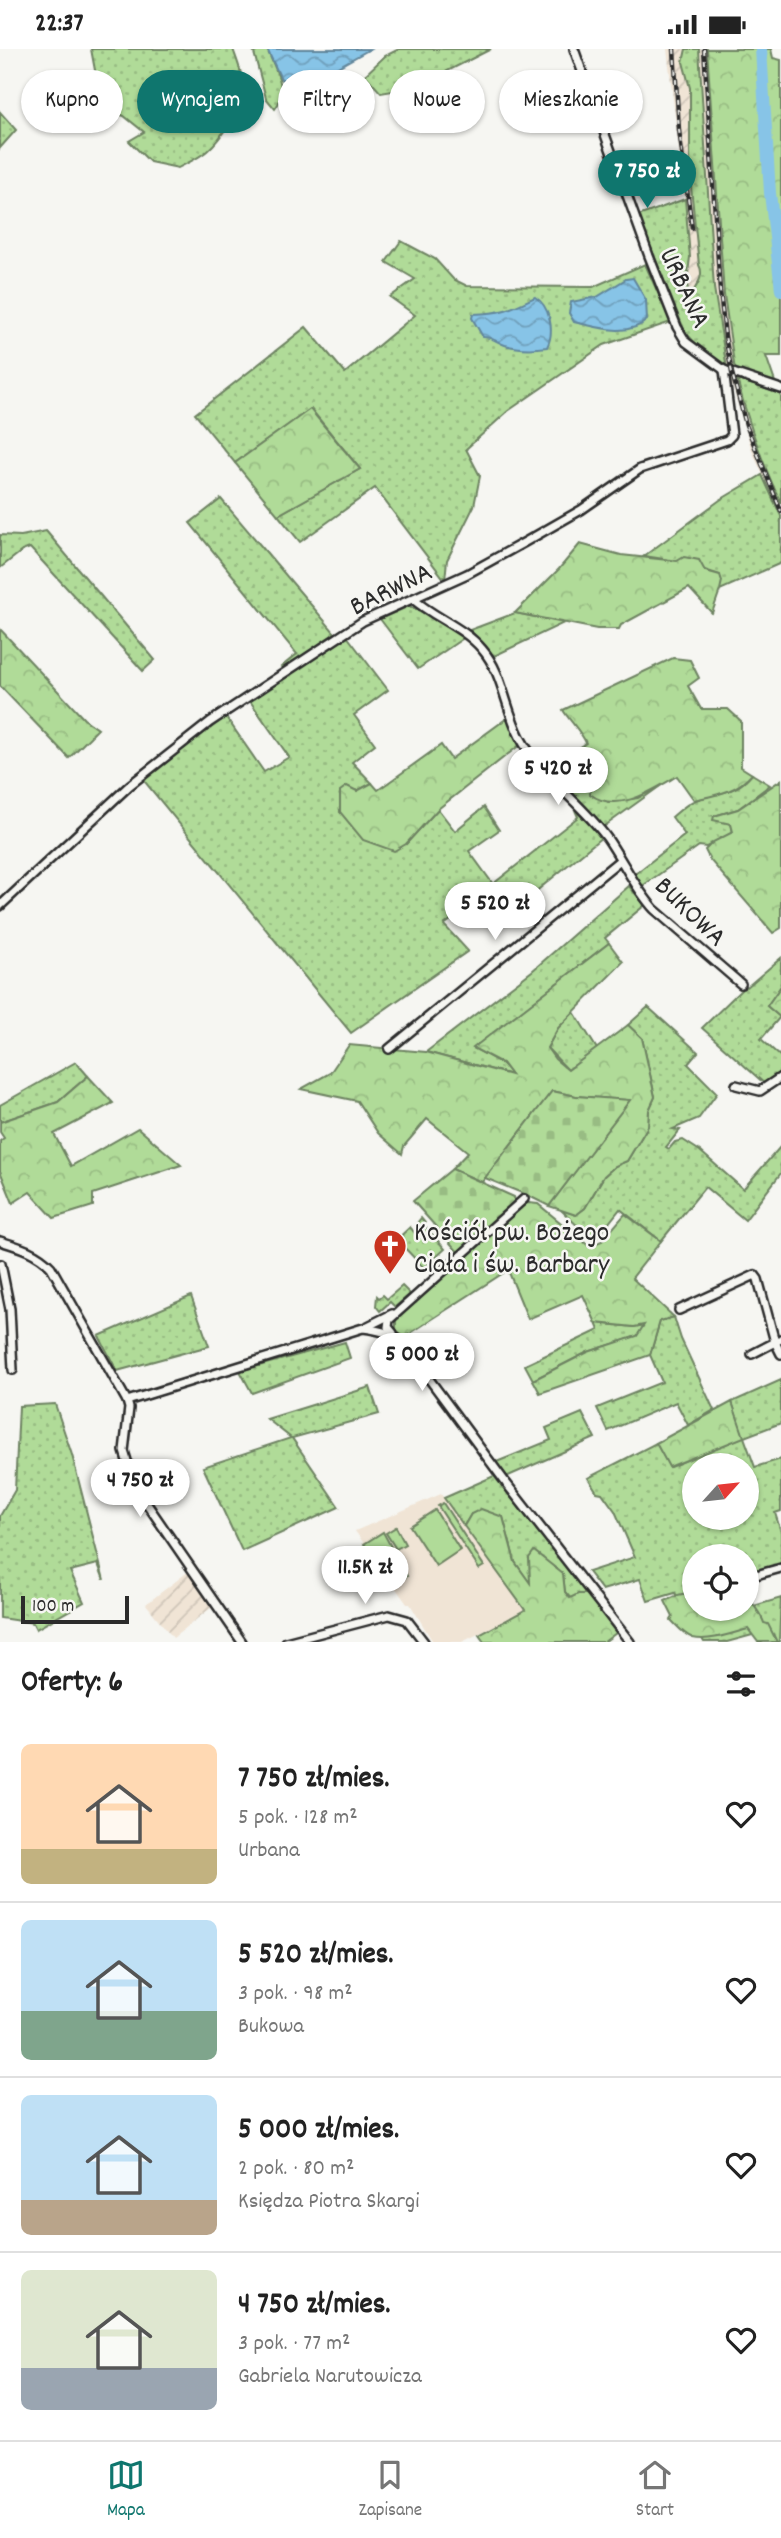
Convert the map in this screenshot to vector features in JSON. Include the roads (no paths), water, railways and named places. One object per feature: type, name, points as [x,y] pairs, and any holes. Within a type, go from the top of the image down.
[{"type":"street","name":"URBANA","points":[[574,49],[677,327],[686,342],[699,354],[724,370]]},
{"type":"street","points":[[724,370],[781,389]]},
{"type":"street","name":"BARWNA","points":[[0,906],[130,785],[211,722],[363,621],[467,573],[581,510],[640,469],[727,440],[732,435],[724,370]]},
{"type":"street","name":"BUKOWA","points":[[413,599],[427,611],[466,633],[483,650],[494,667],[520,736],[536,761],[606,837],[644,898],[654,909],[741,984]]},
{"type":"street","points":[[389,1049],[620,860]]},
{"type":"street","points":[[736,1085],[760,1091],[781,1077]]},
{"type":"street","points":[[524,1199],[401,1308],[387,1324],[630,1642]]},
{"type":"street","points":[[0,1241],[29,1250],[51,1268],[127,1401],[129,1408],[124,1451],[131,1474],[147,1504],[242,1642]]},
{"type":"street","points":[[0,1253],[10,1308],[13,1370]]},
{"type":"street","points":[[679,1310],[755,1275],[781,1354]]},
{"type":"street","points":[[127,1401],[374,1325],[401,1308]]},
{"type":"street","points":[[363,1328],[381,1330],[401,1341]]},
{"type":"street","points":[[752,1355],[778,1341]]},
{"type":"street","points":[[759,1574],[781,1568]]},
{"type":"street","points":[[286,1642],[389,1615],[407,1621],[424,1642]]},
{"type":"water","points":[[267,49],[370,49],[334,69],[278,70],[278,73]]},
{"type":"water","points":[[633,278],[646,300],[647,320],[631,329],[622,330],[574,322],[569,313],[571,302],[597,297],[626,279]]},
{"type":"water","points":[[535,297],[544,306],[550,319],[551,334],[547,347],[515,347],[483,337],[472,318],[473,314],[505,310]]},
{"type":"waterway","points":[[761,49],[770,193],[781,290]]},
{"type":"railway","points":[[674,49],[679,130],[692,228]]},
{"type":"railway","points":[[704,49],[725,336],[746,425],[781,511]]},
{"type":"place","name":"Kościół pw. Bożego Ciała i św. Barbary","points":[[390,1276]]}]
